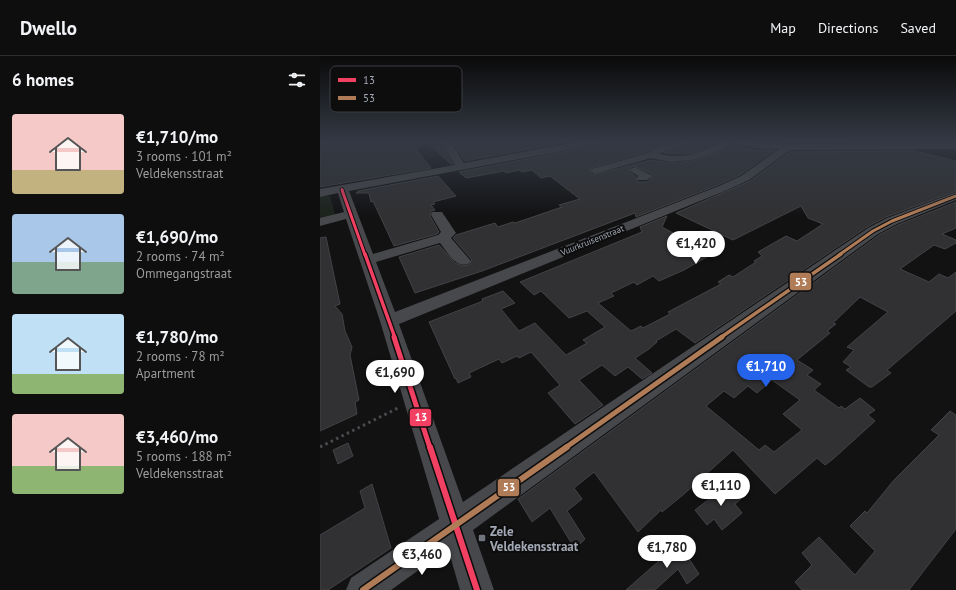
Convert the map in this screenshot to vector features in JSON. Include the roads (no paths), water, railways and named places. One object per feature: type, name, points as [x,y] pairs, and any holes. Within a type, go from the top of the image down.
[{"type":"street","points":[[320,192],[467,166]]},
{"type":"street","points":[[596,171],[613,166]]},
{"type":"street","points":[[624,166],[647,177],[642,178]]},
{"type":"street","points":[[634,170],[645,166]]},
{"type":"street","name":"Vuurkruisenstraat","points":[[389,321],[723,188],[745,178],[762,166]]},
{"type":"street","points":[[342,188],[389,321],[477,590]]},
{"type":"street","points":[[363,590],[873,231],[892,221],[956,196]]},
{"type":"street","points":[[320,222],[350,214]]},
{"type":"street","points":[[367,260],[442,238],[449,233],[437,215]]},
{"type":"street","points":[[442,238],[463,261]]},
{"type":"place","name":"Zele Veldekensstraat","points":[[482,538]]}]
